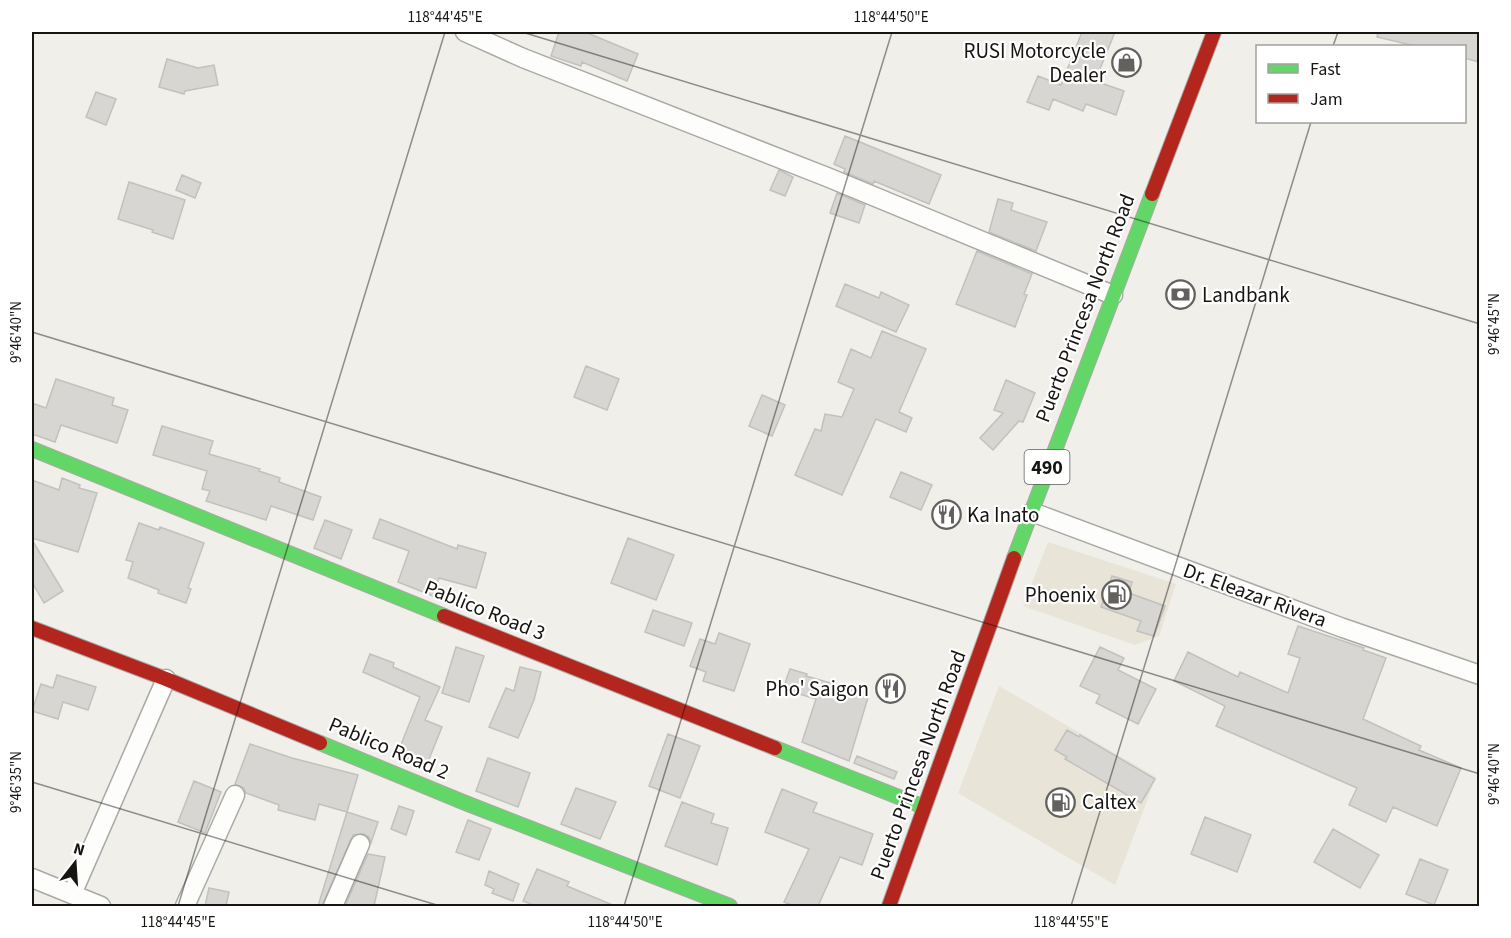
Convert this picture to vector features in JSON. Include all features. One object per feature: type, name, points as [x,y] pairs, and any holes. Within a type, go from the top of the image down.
[{"type":"street","points":[[465,32],[524,58],[827,177],[1113,295]]},
{"type":"street","name":"Puerto Princesa North Road","points":[[890,906],[1032,512],[1214,32]]},
{"type":"street","name":"Pablico Road 3","points":[[32,449],[377,590],[924,807]]},
{"type":"street","name":"Dr. Eleazar Rivera","points":[[1032,512],[1343,628],[1479,675]]},
{"type":"street","name":"Pablico Road 2","points":[[32,628],[166,679],[463,802],[730,906]]},
{"type":"street","points":[[72,894],[166,679]]},
{"type":"street","points":[[185,906],[235,795]]},
{"type":"street","points":[[333,906],[360,844]]},
{"type":"street","points":[[32,878],[101,906]]},
{"type":"shaded area","points":[[1048,542],[1176,584],[1159,636],[1135,645],[1023,606]]},
{"type":"shaded area","points":[[999,686],[1156,777],[1115,885],[958,793]]},
{"type":"building","points":[[559,32],[585,32],[638,54],[627,81],[582,62],[581,66],[551,56]]},
{"type":"building","points":[[1082,32],[1115,32],[1095,81],[1124,91],[1116,115],[1086,104],[1083,111],[1053,99],[1049,110],[1027,102],[1038,76],[1061,85]]},
{"type":"building","points":[[1378,32],[1479,32],[1479,62],[1466,59],[1466,45],[1411,45],[1377,37]]},
{"type":"building","points":[[167,59],[198,68],[214,65],[218,85],[185,91],[184,94],[159,87]]},
{"type":"building","points":[[96,92],[116,99],[106,125],[86,117]]},
{"type":"building","points":[[845,136],[941,175],[929,204],[874,181],[873,184],[844,172],[845,169],[834,164]]},
{"type":"building","points":[[779,170],[793,177],[785,196],[770,190]]},
{"type":"building","points":[[182,175],[201,183],[195,198],[176,190]]},
{"type":"building","points":[[129,182],[185,200],[173,239],[118,219]]},
{"type":"building","points":[[837,193],[865,205],[859,223],[830,213]]},
{"type":"building","points":[[998,199],[1013,203],[1011,210],[1047,222],[1036,251],[989,232]]},
{"type":"building","points":[[977,251],[1032,274],[1015,327],[956,304]]},
{"type":"building","points":[[845,284],[879,298],[881,292],[909,305],[896,332],[836,306]]},
{"type":"building","points":[[882,331],[926,349],[899,412],[912,418],[906,432],[876,419],[842,495],[795,475],[815,429],[821,431],[825,414],[842,417],[854,389],[838,382],[851,349],[871,358]]},
{"type":"building","points":[[586,366],[619,379],[607,410],[574,397]]},
{"type":"building","points":[[56,379],[114,398],[112,405],[128,410],[117,443],[61,425],[55,442],[32,434],[32,403],[46,408]]},
{"type":"building","points":[[1006,380],[1035,393],[1023,422],[1019,421],[993,450],[980,438],[1003,413],[994,410]]},
{"type":"building","points":[[762,395],[785,405],[772,436],[749,426]]},
{"type":"building","points":[[162,426],[213,441],[209,454],[260,469],[259,471],[280,478],[279,482],[321,497],[313,520],[271,506],[266,520],[206,501],[210,491],[202,489],[207,471],[153,455]]},
{"type":"building","points":[[901,472],[932,485],[921,510],[890,497]]},
{"type":"building","points":[[62,478],[80,485],[79,488],[97,493],[78,552],[32,538],[32,480],[59,490]]},
{"type":"building","points":[[380,519],[457,549],[458,545],[486,553],[476,588],[439,578],[433,596],[398,582],[409,551],[373,538]]},
{"type":"building","points":[[325,520],[352,530],[341,559],[314,548]]},
{"type":"building","points":[[139,523],[159,530],[160,527],[204,543],[188,588],[191,589],[186,603],[158,593],[159,590],[128,578],[133,562],[126,560]]},
{"type":"building","points":[[628,538],[674,555],[656,600],[611,583]]},
{"type":"building","points":[[32,540],[63,591],[44,603],[32,582]]},
{"type":"building","points":[[1112,576],[1132,582],[1129,593],[1165,606],[1154,636],[1137,631],[1141,621],[1101,607]]},
{"type":"building","points":[[653,610],[692,623],[684,646],[645,632]]},
{"type":"building","points":[[1298,626],[1364,648],[1363,650],[1386,658],[1363,719],[1421,746],[1419,750],[1461,768],[1437,826],[1393,807],[1386,822],[1349,805],[1357,788],[1216,726],[1225,706],[1174,681],[1188,652],[1238,677],[1240,672],[1288,693],[1300,658],[1288,654]]},
{"type":"building","points":[[719,633],[750,644],[734,691],[703,681],[706,672],[690,666],[700,639],[715,644]]},
{"type":"building","points":[[456,647],[484,656],[469,702],[442,693]]},
{"type":"building","points":[[1100,647],[1124,658],[1118,670],[1156,689],[1138,724],[1096,703],[1100,695],[1080,686]]},
{"type":"building","points":[[370,654],[394,663],[393,667],[440,687],[425,720],[442,727],[425,769],[396,757],[420,697],[363,672]]},
{"type":"building","points":[[520,667],[541,672],[534,700],[518,738],[489,727],[506,688],[514,691]]},
{"type":"building","points":[[790,669],[807,674],[806,676],[869,694],[849,761],[802,742],[816,699],[783,689]]},
{"type":"building","points":[[57,675],[96,687],[88,710],[63,702],[58,719],[32,711],[41,684],[53,688]]},
{"type":"building","points":[[1067,730],[1079,737],[1080,735],[1155,779],[1141,803],[1065,759],[1067,757],[1055,750]]},
{"type":"building","points":[[668,734],[700,746],[680,798],[649,786]]},
{"type":"building","points":[[250,744],[292,758],[358,775],[347,812],[319,804],[315,820],[278,810],[279,805],[246,793],[244,788],[235,784]]},
{"type":"building","points":[[857,756],[897,772],[894,779],[854,763]]},
{"type":"building","points":[[488,758],[530,773],[518,807],[476,791]]},
{"type":"building","points":[[194,781],[221,792],[205,833],[178,822]]},
{"type":"building","points":[[576,788],[616,802],[600,839],[561,824]]},
{"type":"building","points":[[782,789],[817,803],[813,812],[873,834],[862,865],[840,857],[818,906],[794,906],[784,902],[809,849],[765,832]]},
{"type":"building","points":[[682,802],[714,814],[711,823],[728,828],[717,865],[665,846]]},
{"type":"building","points":[[399,806],[414,811],[406,835],[391,829]]},
{"type":"building","points":[[347,812],[378,822],[371,843],[369,837],[364,834],[353,835],[322,906],[318,906]]},
{"type":"building","points":[[1205,817],[1251,835],[1237,872],[1191,854]]},
{"type":"building","points":[[468,820],[491,829],[479,860],[456,852]]},
{"type":"building","points":[[1333,829],[1379,855],[1360,888],[1314,862]]},
{"type":"building","points":[[368,854],[385,857],[374,906],[345,906]]},
{"type":"building","points":[[1420,859],[1448,870],[1434,905],[1406,894]]},
{"type":"building","points":[[537,869],[569,882],[567,886],[615,906],[536,906],[523,901]]},
{"type":"building","points":[[489,871],[519,884],[513,901],[492,893],[494,889],[485,885]]},
{"type":"building","points":[[209,888],[229,892],[226,906],[205,906]]},
{"type":"traffic: fast","points":[[1014,558],[1152,194]]},
{"type":"traffic: fast","points":[[32,449],[444,616]]},
{"type":"traffic: fast","points":[[320,743],[463,802],[730,906]]},
{"type":"traffic: fast","points":[[775,748],[924,807]]},
{"type":"traffic: jam","points":[[1152,194],[1214,32]]},
{"type":"traffic: jam","points":[[889,906],[1014,558]]},
{"type":"traffic: jam","points":[[444,616],[775,748]]},
{"type":"traffic: jam","points":[[32,628],[166,679],[320,743]]},
{"type":"place","name":"RUSI Motorcycle Dealer","points":[[1127,63]]},
{"type":"place","name":"Landbank","points":[[1181,295]]},
{"type":"place","name":"Ka Inato","points":[[946,515]]},
{"type":"place","name":"Phoenix","points":[[1117,595]]},
{"type":"place","name":"Pho' Saigon","points":[[890,689]]},
{"type":"place","name":"Caltex","points":[[1061,802]]}]
